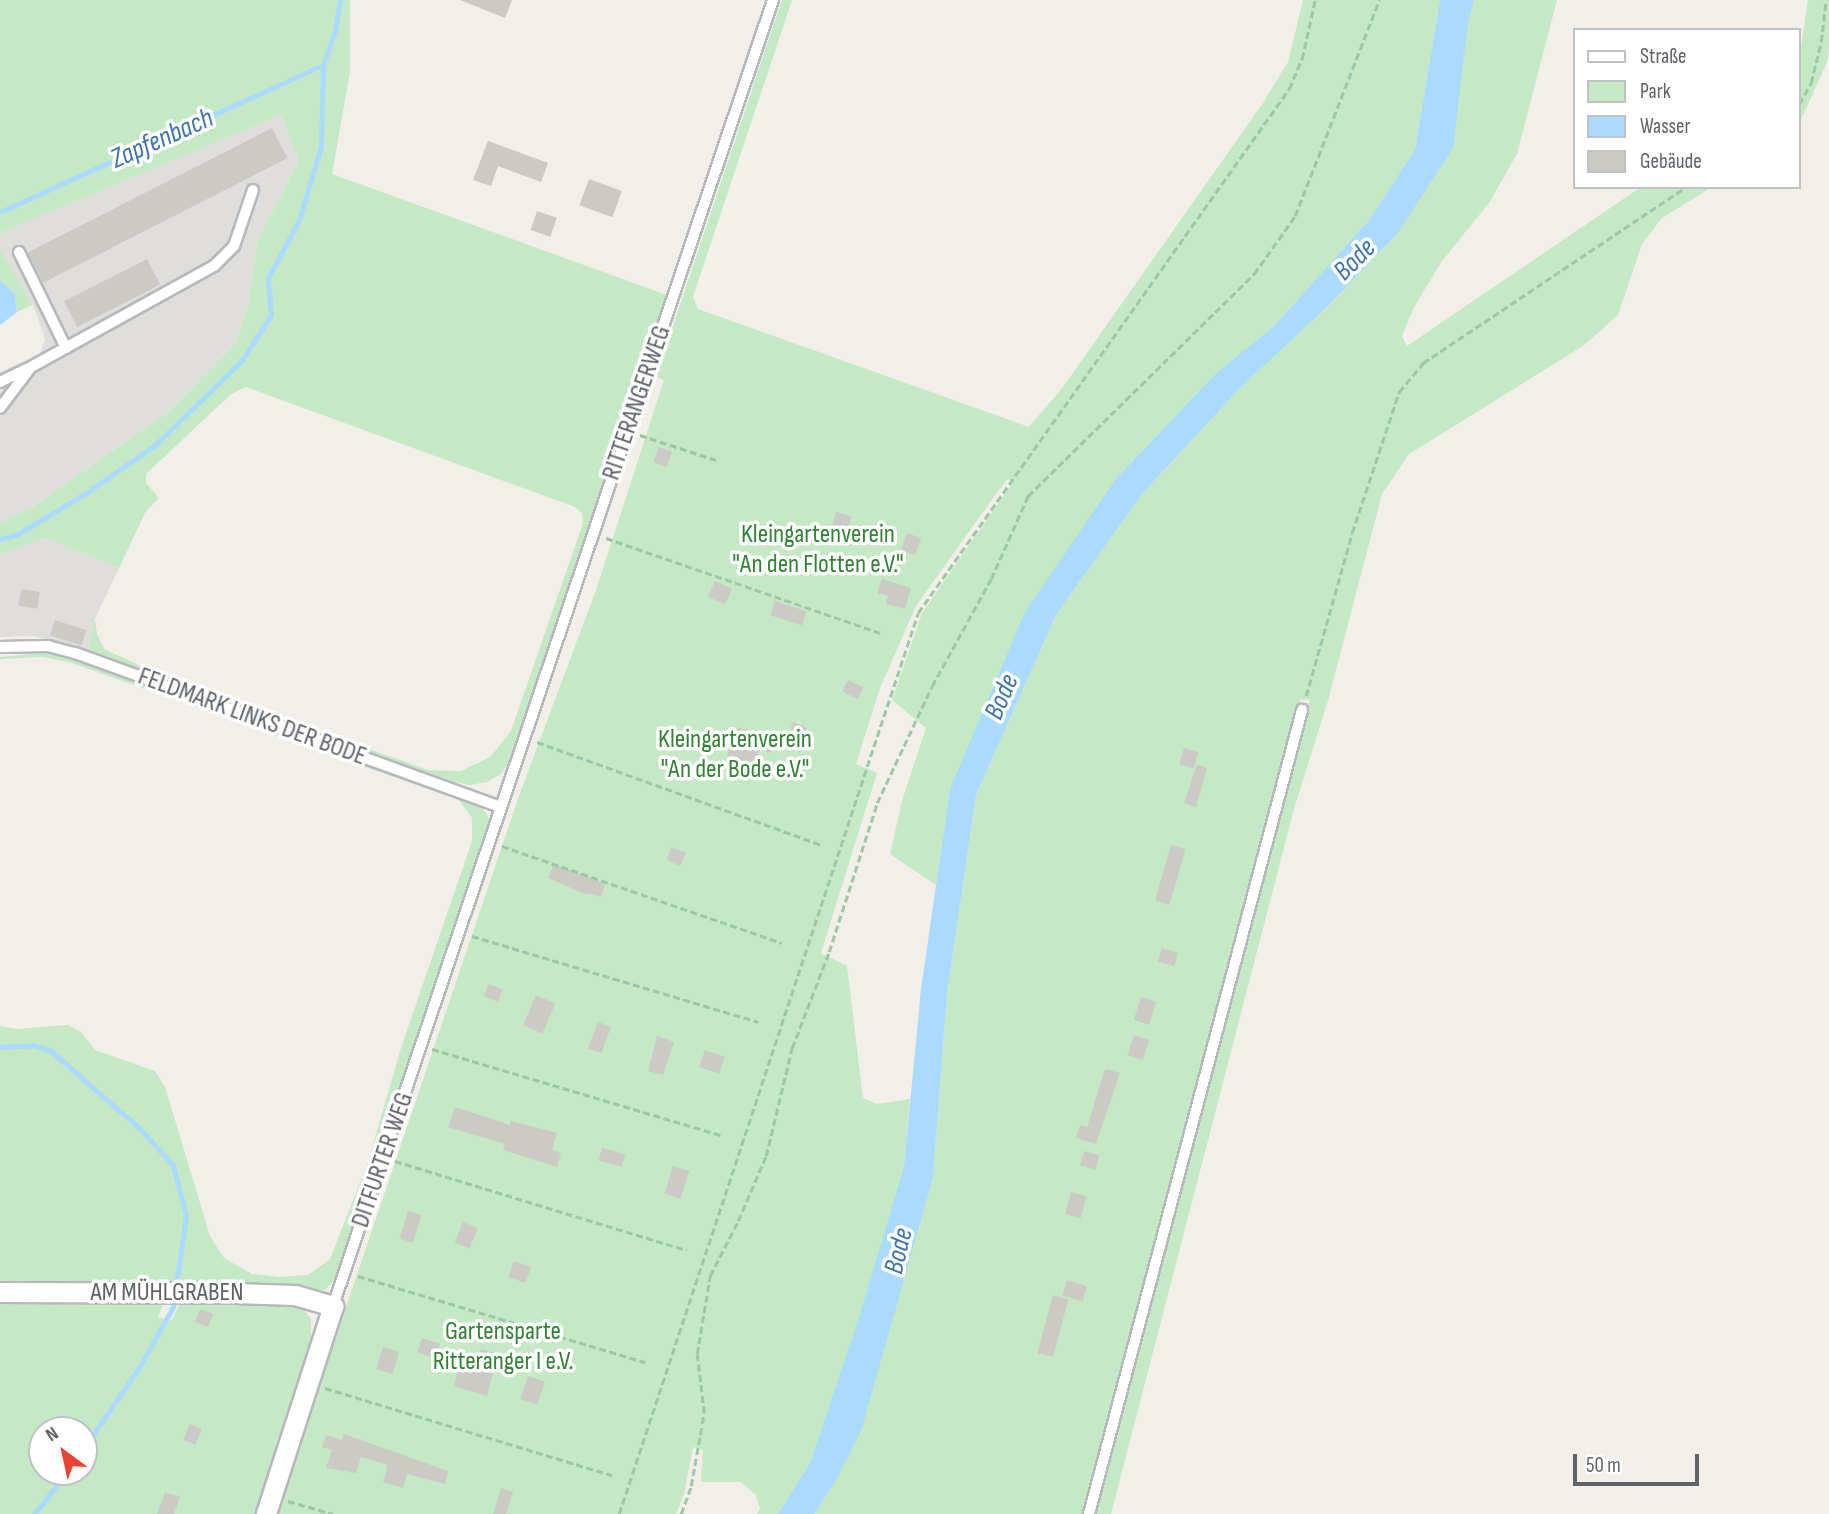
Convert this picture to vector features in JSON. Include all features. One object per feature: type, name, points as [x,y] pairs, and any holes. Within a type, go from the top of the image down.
[{"type":"street","name":"AM MÜHLGRABEN","points":[[0,1292],[295,1295],[333,1306]]},
{"type":"street","name":"DITFURTER WEG","points":[[266,1514],[333,1306]]},
{"type":"lane","name":"RITTERANGERWEG","points":[[500,807],[773,0]]},
{"type":"lane","points":[[0,382],[214,266],[234,246],[253,190]]},
{"type":"lane","points":[[19,252],[66,348]]},
{"type":"lane","points":[[0,408],[31,367]]},
{"type":"lane","name":"FELDMARK LINKS DER BODE","points":[[0,647],[48,646],[75,653],[500,807]]},
{"type":"lane","points":[[1089,1514],[1302,710]]},
{"type":"lane","name":"DITFURTER WEG","points":[[333,1306],[385,1158],[500,807]]},
{"type":"path","points":[[619,1514],[918,613],[1289,89],[1302,59],[1315,0]]},
{"type":"path","points":[[681,1514],[691,1486],[704,1413],[696,1354],[710,1276],[738,1221],[766,1156],[792,1048],[828,952],[877,803],[932,686],[991,579],[1028,496],[1254,274],[1295,216],[1380,0]]},
{"type":"path","points":[[1801,100],[1811,83],[1821,42],[1826,0]]},
{"type":"path","points":[[1302,710],[1352,533],[1399,392],[1423,363],[1683,189]]},
{"type":"path","points":[[627,431],[716,460]]},
{"type":"path","points":[[593,534],[880,633]]},
{"type":"path","points":[[524,738],[821,845]]},
{"type":"path","points":[[489,841],[782,943]]},
{"type":"path","points":[[459,932],[758,1022]]},
{"type":"path","points":[[422,1046],[721,1135]]},
{"type":"path","points":[[385,1158],[687,1250]]},
{"type":"path","points":[[345,1272],[645,1362]]},
{"type":"path","points":[[308,1382],[611,1475]]},
{"type":"path","points":[[272,1495],[333,1514]]},
{"type":"shaded area","points":[[281,115],[299,161],[258,239],[249,301],[236,343],[167,413],[34,506],[0,523],[0,372],[40,354],[45,339],[33,305],[0,249],[0,233]]},
{"type":"shaded area","points":[[46,538],[119,568],[95,619],[87,652],[34,636],[0,637],[0,554]]},
{"type":"green space","points":[[0,0],[350,0],[350,72],[332,174],[667,295],[519,736],[509,763],[501,774],[487,782],[469,785],[451,781],[87,652],[95,619],[97,634],[104,649],[156,673],[428,770],[461,771],[490,757],[511,731],[583,523],[582,513],[575,507],[246,387],[231,394],[146,474],[146,483],[159,498],[146,511],[119,568],[46,538],[0,554],[0,523],[34,506],[167,413],[236,343],[249,301],[258,239],[299,161],[281,115],[0,233]]},
{"type":"green space","points":[[782,0],[792,0],[693,297],[698,309],[1029,427],[1063,387],[1263,103],[1288,62],[1303,0],[1440,0],[1415,149],[1370,219],[1273,327],[1216,373],[1115,480],[950,789],[936,885],[890,854],[902,801],[926,728],[892,700],[922,613],[1013,482],[1008,479],[996,494],[916,606],[880,688],[856,764],[877,773],[821,953],[847,966],[863,1098],[877,1104],[910,1099],[904,1166],[858,1322],[810,1463],[778,1514],[757,1514],[760,1509],[756,1495],[741,1482],[701,1482],[703,1450],[693,1447],[684,1494],[676,1514],[276,1514],[520,793],[596,590],[664,380],[656,377]]},
{"type":"green space","points":[[1474,0],[1557,0],[1517,154],[1489,203],[1442,261],[1414,307],[1402,336],[1407,346],[1638,189],[1709,189],[1662,218],[1642,244],[1618,315],[1583,346],[1409,454],[1382,494],[1329,697],[1294,809],[1111,1514],[1095,1514],[1310,699],[1300,700],[1083,1514],[814,1514],[835,1482],[933,1177],[947,994],[976,795],[1056,615],[1142,494],[1240,388],[1323,311],[1397,234]]},
{"type":"green space","points":[[1808,0],[1829,0],[1827,62],[1801,120],[1801,47]]},
{"type":"green space","points":[[0,249],[33,305],[17,312],[15,294],[0,280]]},
{"type":"green space","points":[[45,653],[71,658],[462,796],[477,803],[487,814],[490,824],[377,1160],[336,1278],[325,1290],[0,1285],[0,1026],[17,1029],[68,1025],[81,1032],[95,1050],[155,1071],[165,1087],[210,1236],[224,1258],[252,1274],[280,1277],[308,1275],[330,1259],[368,1162],[401,1048],[472,841],[472,818],[459,800],[72,663],[43,657],[0,659]]},
{"type":"green space","points":[[165,1300],[158,1317],[171,1321],[182,1300],[267,1301],[301,1306],[311,1319],[311,1339],[256,1514],[0,1514],[0,1301]]},
{"type":"water","name":"Bode","points":[[1440,0],[1474,0],[1468,22],[1453,148],[1397,234],[1323,311],[1240,388],[1142,494],[1056,615],[976,795],[947,994],[933,1177],[861,1431],[835,1482],[814,1514],[778,1514],[810,1463],[858,1321],[904,1166],[921,989],[950,789],[1025,612],[1115,480],[1216,373],[1273,327],[1370,219],[1415,149]]},
{"type":"water","points":[[0,280],[15,294],[17,312],[0,325]]},
{"type":"building","points":[[460,0],[512,0],[505,18]]},
{"type":"building","points":[[272,128],[287,158],[43,283],[28,252]]},
{"type":"building","points":[[488,141],[548,163],[541,182],[498,166],[491,186],[473,180]]},
{"type":"building","points":[[589,179],[622,191],[612,217],[579,205]]},
{"type":"building","points":[[537,211],[557,218],[550,237],[530,230]]},
{"type":"building","points":[[147,259],[160,285],[77,327],[64,301]]},
{"type":"building","points":[[659,447],[672,452],[666,467],[653,462]]},
{"type":"building","points":[[836,512],[851,516],[848,531],[832,526]]},
{"type":"building","points":[[907,533],[921,538],[915,555],[901,550]]},
{"type":"building","points":[[882,579],[911,588],[905,609],[886,604],[888,596],[877,593]]},
{"type":"building","points":[[715,581],[732,589],[725,604],[708,596]]},
{"type":"building","points":[[21,589],[40,592],[37,609],[18,606]]},
{"type":"building","points":[[775,601],[806,611],[802,625],[770,615]]},
{"type":"building","points":[[55,620],[86,630],[81,645],[50,635]]},
{"type":"building","points":[[848,680],[863,687],[858,699],[843,692]]},
{"type":"building","points":[[793,722],[807,727],[802,740],[788,735]]},
{"type":"building","points":[[738,727],[775,740],[770,753],[760,750],[749,779],[722,769]]},
{"type":"building","points":[[1184,748],[1198,752],[1194,768],[1179,764]]},
{"type":"building","points":[[1197,764],[1207,768],[1196,807],[1184,803]]},
{"type":"building","points":[[1171,845],[1185,849],[1169,905],[1155,901]]},
{"type":"building","points":[[672,847],[686,853],[680,866],[667,860]]},
{"type":"building","points":[[554,864],[605,884],[601,897],[589,893],[588,895],[548,878]]},
{"type":"building","points":[[1162,948],[1178,953],[1174,966],[1158,961]]},
{"type":"building","points":[[489,984],[503,990],[498,1002],[484,996]]},
{"type":"building","points":[[536,995],[555,1003],[542,1034],[523,1025]]},
{"type":"building","points":[[1141,997],[1156,1002],[1149,1025],[1134,1020]]},
{"type":"building","points":[[598,1022],[611,1027],[601,1053],[588,1048]]},
{"type":"building","points":[[1134,1035],[1149,1040],[1143,1060],[1128,1055]]},
{"type":"building","points":[[657,1036],[674,1042],[663,1075],[648,1071]]},
{"type":"building","points":[[705,1050],[725,1057],[719,1074],[699,1067]]},
{"type":"building","points":[[1105,1069],[1120,1073],[1096,1144],[1076,1138],[1080,1125],[1087,1127]]},
{"type":"building","points":[[455,1107],[510,1125],[511,1121],[557,1133],[552,1150],[561,1153],[557,1167],[503,1150],[505,1144],[448,1127]]},
{"type":"building","points":[[602,1148],[625,1154],[622,1167],[599,1161]]},
{"type":"building","points":[[1084,1151],[1099,1155],[1096,1170],[1080,1165]]},
{"type":"building","points":[[673,1166],[689,1171],[681,1199],[665,1194]]},
{"type":"building","points":[[1071,1192],[1086,1196],[1081,1218],[1065,1214]]},
{"type":"building","points":[[408,1211],[421,1215],[413,1243],[400,1239]]},
{"type":"building","points":[[463,1222],[478,1228],[470,1248],[455,1242]]},
{"type":"building","points":[[514,1261],[531,1267],[525,1283],[508,1277]]},
{"type":"building","points":[[1067,1280],[1087,1286],[1082,1301],[1062,1295]]},
{"type":"building","points":[[1053,1295],[1068,1299],[1053,1357],[1037,1353]]},
{"type":"building","points":[[200,1309],[213,1314],[208,1327],[195,1322]]},
{"type":"building","points":[[422,1338],[440,1344],[435,1358],[417,1352]]},
{"type":"building","points":[[383,1347],[399,1352],[393,1374],[376,1369]]},
{"type":"building","points":[[481,1349],[498,1354],[487,1396],[454,1386],[462,1358],[477,1363]]},
{"type":"building","points":[[528,1376],[545,1382],[537,1405],[520,1399]]},
{"type":"building","points":[[190,1424],[202,1429],[195,1445],[183,1440]]},
{"type":"building","points":[[344,1434],[448,1471],[445,1484],[407,1474],[403,1488],[383,1482],[388,1465],[361,1457],[356,1473],[326,1468],[332,1450],[322,1447],[326,1435],[342,1440]]},
{"type":"building","points":[[501,1488],[513,1492],[506,1514],[493,1514]]},
{"type":"building","points":[[165,1492],[180,1497],[174,1514],[157,1514]]},
{"type":"waterway","points":[[0,539],[16,535],[89,491],[155,445],[242,360],[271,315],[268,278],[299,220],[321,146],[323,65],[335,31],[340,0]]},
{"type":"waterway","name":"Zapfenbach","points":[[0,212],[323,65]]},
{"type":"waterway","points":[[0,1047],[34,1045],[51,1051],[140,1129],[173,1165],[186,1215],[173,1307],[138,1369],[98,1428]]},
{"type":"waterway","points":[[34,1514],[56,1486]]},
{"type":"park label","name":"Kleingartenverein \"An den Flotten e.V.\"","points":[[818,550]]},
{"type":"park label","name":"Kleingartenverein \"An der Bode e.V.\"","points":[[735,755]]},
{"type":"park label","name":"Gartensparte Ritteranger I e.V.","points":[[503,1347]]}]
